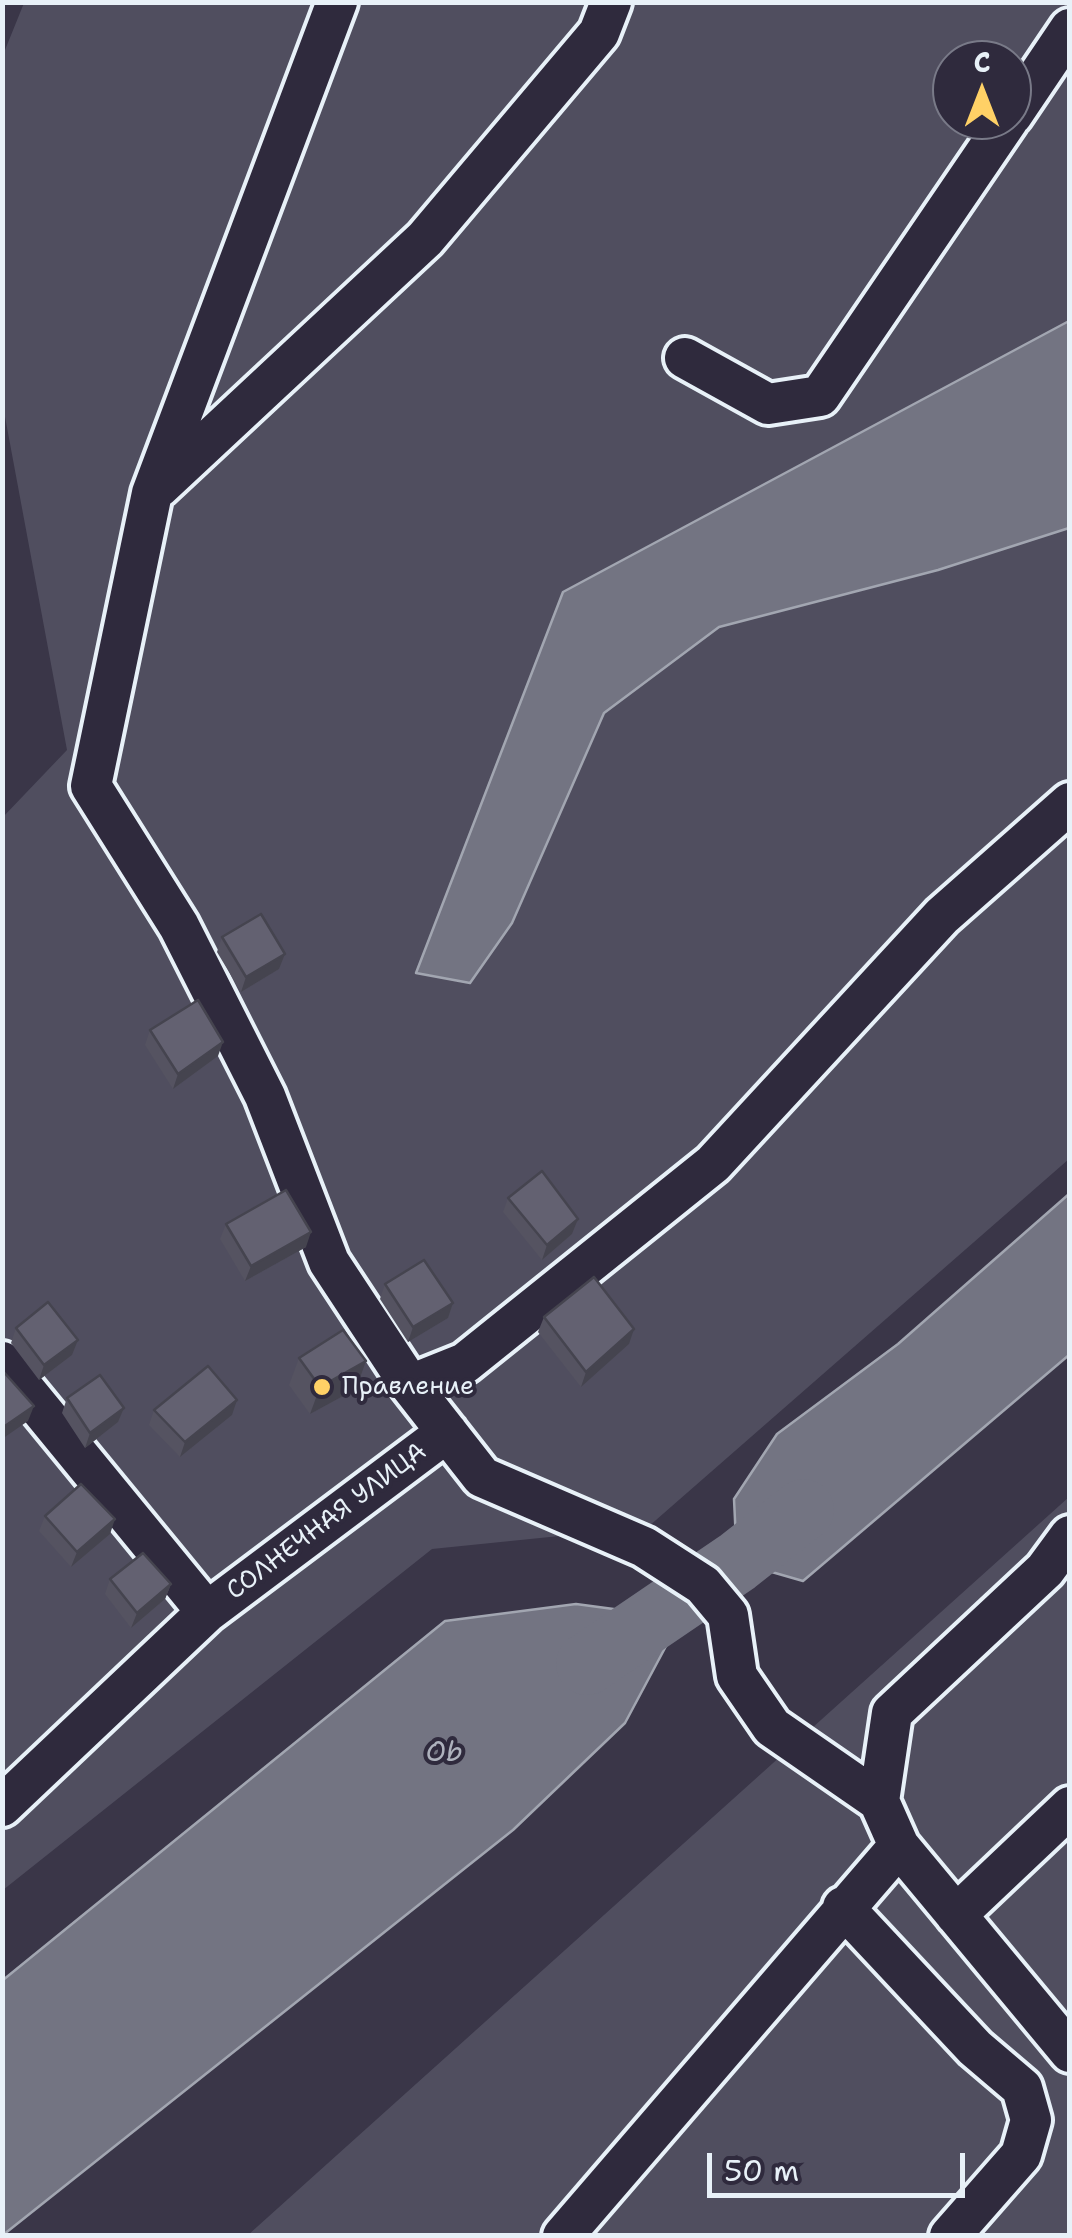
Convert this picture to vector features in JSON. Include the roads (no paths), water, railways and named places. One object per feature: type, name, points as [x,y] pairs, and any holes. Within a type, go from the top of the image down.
[{"type":"street","points":[[337,2],[152,493],[91,786],[179,926],[265,1096],[329,1262],[410,1385],[482,1477],[644,1548],[703,1585],[728,1614],[737,1676],[772,1727],[879,1801]]},
{"type":"street","points":[[152,493],[426,239],[599,33],[611,2]]},
{"type":"street","points":[[1032,85],[1070,29]]},
{"type":"street","points":[[685,358],[768,404],[820,396],[994,140]]},
{"type":"street","points":[[410,1385],[465,1363],[713,1164],[942,916],[1070,803]]},
{"type":"street","name":"СОЛНЕЧНАЯ УЛИЦА","points":[[2,1362],[207,1612]]},
{"type":"street","name":"СОЛНЕЧНАЯ УЛИЦА","points":[[2,1806],[207,1612],[447,1432]]},
{"type":"street","points":[[1070,1536],[1045,1570],[892,1713],[879,1801],[898,1846],[1070,2052]]},
{"type":"street","points":[[956,1915],[1070,1808]]},
{"type":"street","points":[[564,2236],[898,1846]]},
{"type":"street","points":[[843,1906],[975,2048],[1022,2088],[1030,2120],[1021,2155],[950,2236]]},
{"type":"water","points":[[1069,321],[1069,528],[938,570],[719,627],[604,713],[512,923],[470,983],[416,973],[563,592]]},
{"type":"water","points":[[1069,1194],[1069,1355],[803,1581],[737,1562],[734,1499],[777,1434],[898,1344]]},
{"type":"water","name":"Ob","points":[[576,1604],[681,1618],[625,1723],[513,1830],[3,2235],[3,1980],[445,1621]]},
{"type":"waterway","points":[[587,1664],[737,1562],[803,1510]]},
{"type":"place","name":"Правление","points":[[322,1387]]}]
